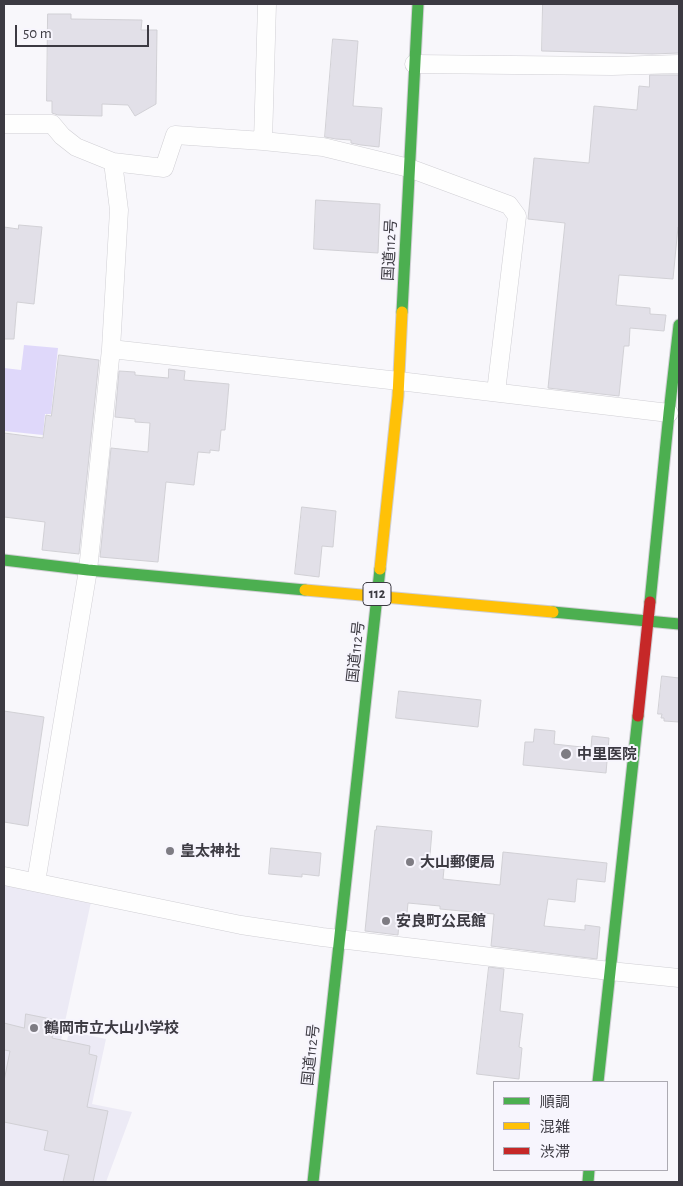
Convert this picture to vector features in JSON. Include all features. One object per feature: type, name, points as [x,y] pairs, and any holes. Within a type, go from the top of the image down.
[{"type":"main road","name":"国道112号","points":[[312,1182],[399,381],[418,4]]},
{"type":"main road","points":[[598,1081],[679,325]]},
{"type":"main road","points":[[4,560],[88,570],[679,624]]},
{"type":"street","points":[[263,141],[267,4]]},
{"type":"street","points":[[414,64],[612,66],[679,64]]},
{"type":"street","points":[[4,124],[52,124],[62,136],[76,147],[113,162],[164,168],[174,135],[323,146],[409,168],[509,205],[517,216],[496,392]]},
{"type":"street","points":[[36,882],[88,570],[111,349],[119,210],[113,162]]},
{"type":"street","points":[[111,349],[669,413]]},
{"type":"street","points":[[4,876],[241,925],[339,940],[679,978]]},
{"type":"shaded area","points":[[24,345],[58,348],[51,414],[45,414],[43,435],[4,431],[4,368],[21,370]]},
{"type":"shaded area","name":"鶴岡市立大山小学校","points":[[4,884],[91,902],[61,1040],[67,1041],[69,1031],[106,1039],[92,1104],[132,1112],[106,1182],[4,1182]]},
{"type":"building","points":[[543,4],[679,4],[679,53],[542,51]]},
{"type":"building","points":[[48,14],[71,14],[71,19],[142,20],[141,30],[157,30],[156,104],[135,116],[128,105],[102,104],[102,116],[58,115],[52,113],[52,101],[47,101]]},
{"type":"building","points":[[333,39],[358,41],[353,106],[382,108],[379,147],[351,143],[351,140],[325,137]]},
{"type":"building","points":[[650,75],[679,75],[679,227],[673,279],[619,275],[616,305],[650,308],[650,314],[666,315],[664,331],[630,328],[629,346],[624,346],[619,396],[548,388],[565,223],[528,219],[534,158],[589,163],[594,106],[637,110],[639,86],[649,87]]},
{"type":"building","points":[[316,200],[380,204],[378,253],[314,249]]},
{"type":"building","points":[[19,225],[42,227],[34,304],[17,302],[14,339],[4,339],[4,227],[18,229]]},
{"type":"building","points":[[59,355],[99,360],[79,554],[42,550],[45,522],[4,517],[4,433],[43,438],[46,415],[51,416]]},
{"type":"building","points":[[169,369],[185,371],[184,380],[229,384],[225,430],[221,430],[219,451],[210,450],[210,453],[198,452],[194,485],[166,482],[158,562],[100,557],[111,448],[148,452],[150,423],[135,422],[135,419],[115,417],[119,371],[135,372],[135,375],[168,378]]},
{"type":"building","points":[[302,507],[336,511],[333,547],[322,546],[319,577],[295,574]]},
{"type":"building","points":[[662,676],[679,678],[679,722],[664,721],[664,718],[661,718],[662,714],[658,714]]},
{"type":"building","points":[[399,691],[481,700],[478,727],[396,718]]},
{"type":"building","points":[[4,711],[44,717],[28,826],[4,822]]},
{"type":"building","name":"中里医院","points":[[535,729],[555,731],[554,744],[591,748],[592,736],[609,738],[606,773],[523,765],[525,742],[533,742]]},
{"type":"building","points":[[377,826],[432,831],[429,867],[444,869],[443,879],[500,885],[503,852],[607,863],[605,882],[577,879],[575,902],[548,899],[544,926],[585,930],[585,925],[600,927],[597,959],[491,946],[494,914],[440,909],[440,906],[408,903],[406,924],[399,923],[398,935],[365,931],[375,830]]},
{"type":"building","points":[[271,848],[321,853],[319,876],[302,874],[302,877],[269,874]]},
{"type":"building","points":[[489,967],[504,969],[500,1011],[523,1014],[519,1047],[522,1048],[519,1079],[477,1074]]},
{"type":"building","points":[[26,1014],[56,1020],[52,1038],[90,1046],[89,1054],[97,1056],[87,1107],[108,1111],[93,1182],[63,1182],[69,1155],[44,1150],[48,1131],[4,1122],[4,1081],[10,1051],[4,1050],[4,1023],[24,1028]]},
{"type":"traffic: fast","points":[[402,312],[418,4]]},
{"type":"traffic: fast","points":[[650,602],[679,325]]},
{"type":"traffic: fast","points":[[4,560],[88,570],[305,590]]},
{"type":"traffic: fast","points":[[313,1182],[380,569]]},
{"type":"traffic: fast","points":[[553,612],[679,624]]},
{"type":"traffic: fast","points":[[598,1081],[638,716]]},
{"type":"traffic: fast","points":[[588,1182],[589,1171]]},
{"type":"traffic: slow","points":[[380,569],[398,396],[402,312]]},
{"type":"traffic: slow","points":[[305,590],[553,612]]},
{"type":"traffic: jam","points":[[638,716],[650,602]]},
{"type":"place","name":"中里医院","points":[[566,754]]},
{"type":"place","name":"皇太神社","points":[[170,851]]},
{"type":"place","name":"大山郵便局","points":[[410,862]]},
{"type":"place","name":"安良町公民館","points":[[386,921]]},
{"type":"place","name":"鶴岡市立大山小学校","points":[[34,1028]]}]
